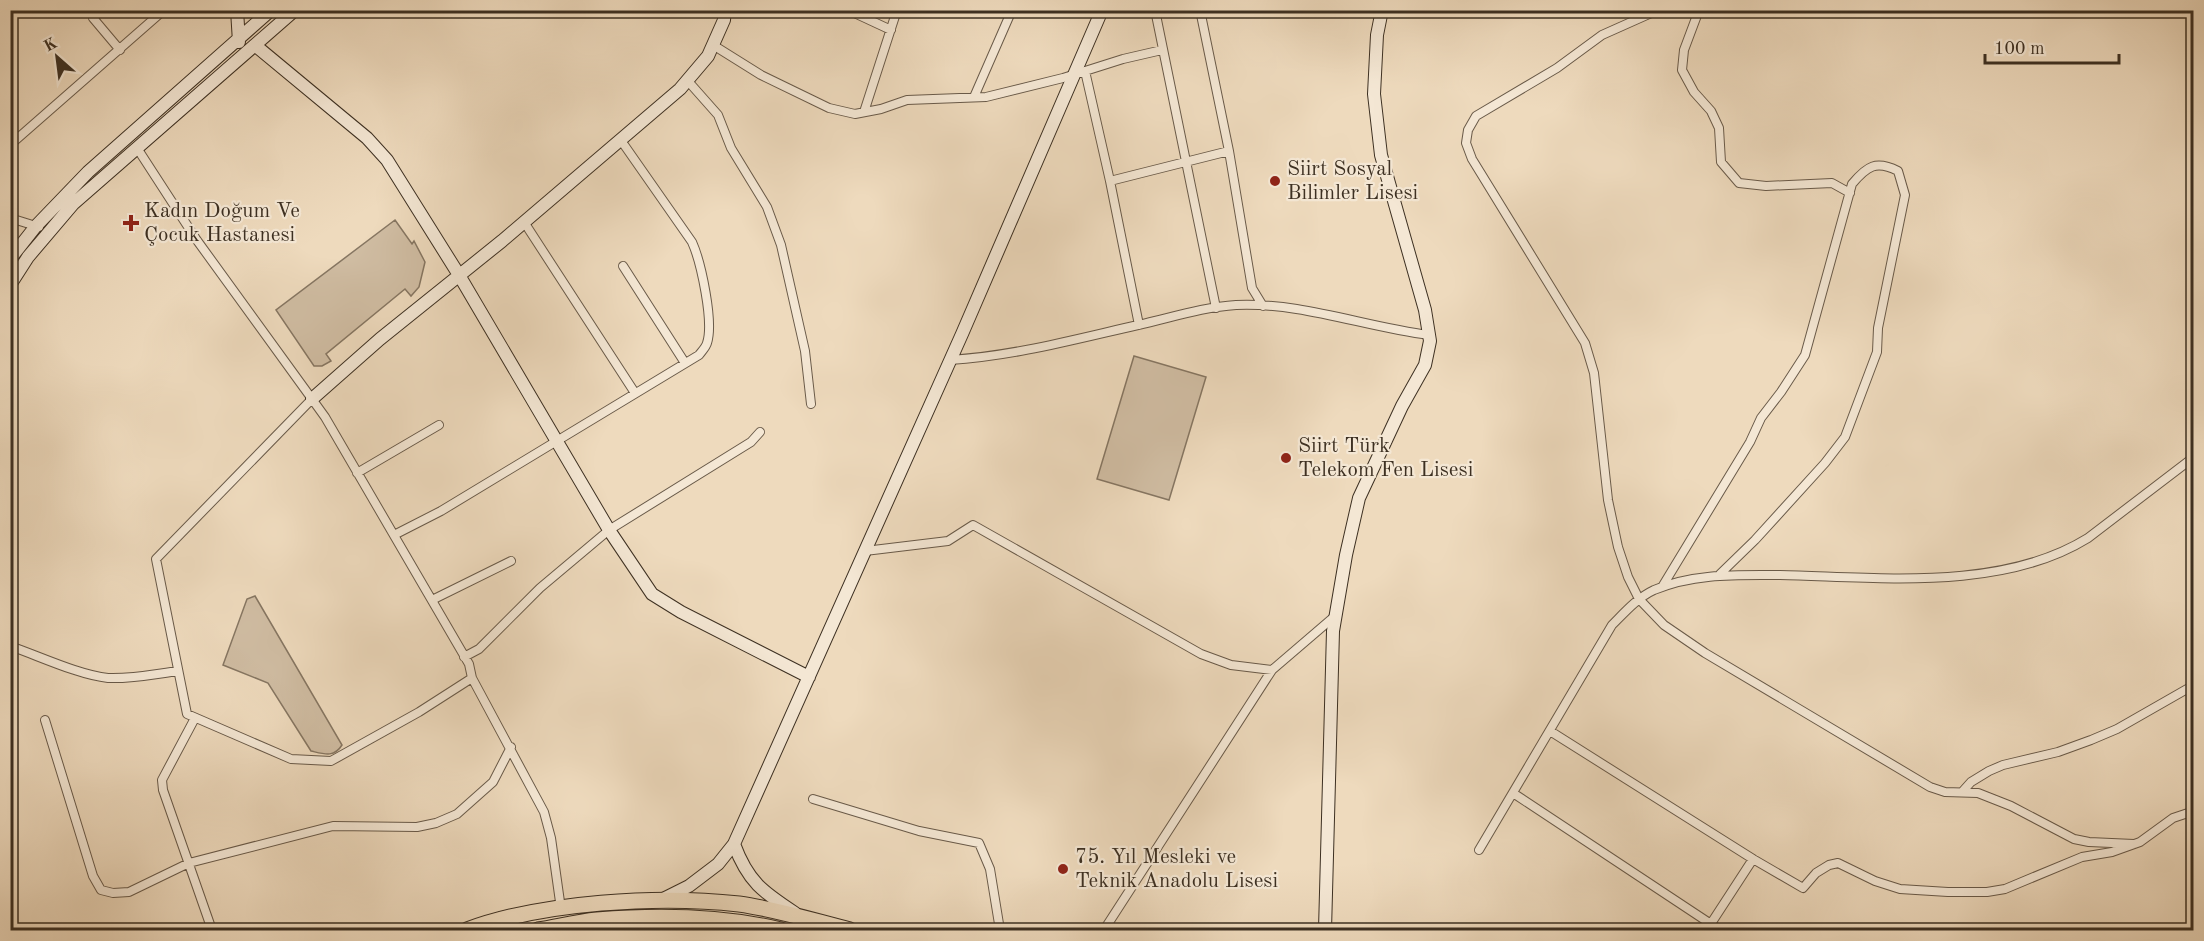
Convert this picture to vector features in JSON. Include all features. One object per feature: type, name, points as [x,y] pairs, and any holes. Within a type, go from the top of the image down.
[{"type":"highway","points":[[467,930],[513,916],[592,904],[658,902],[739,904],[850,930]]},
{"type":"highway","points":[[538,930],[596,920],[680,917],[781,930]]},
{"type":"street","points":[[10,16],[18,10]]},
{"type":"street","points":[[102,10],[93,18],[120,50]]},
{"type":"street","points":[[10,145],[164,10]]},
{"type":"street","points":[[237,10],[241,57]]},
{"type":"street","points":[[10,259],[36,226],[88,172],[239,38],[257,15],[271,10]]},
{"type":"street","points":[[10,285],[28,257],[73,204],[295,10]]},
{"type":"street","points":[[472,678],[419,712],[331,762],[291,759],[187,714],[156,559],[312,399],[380,339],[524,222],[687,80],[708,57],[724,20],[725,10]]},
{"type":"street","points":[[848,10],[891,30]]},
{"type":"street","points":[[864,112],[897,10]]},
{"type":"street","points":[[974,97],[1012,10]]},
{"type":"street","points":[[658,902],[689,885],[718,864],[734,844],[1080,73],[1102,10]]},
{"type":"street","points":[[1155,10],[1216,308]]},
{"type":"street","points":[[1200,10],[1229,151],[1252,288],[1263,306]]},
{"type":"street","points":[[1325,930],[1333,631],[1346,555],[1359,498],[1402,406],[1425,365],[1430,341],[1425,310],[1381,155],[1374,94],[1377,35],[1382,10]]},
{"type":"street","points":[[1658,10],[1602,35],[1557,68],[1482,111],[1476,116],[1468,130],[1466,143],[1472,159],[1585,343],[1594,373],[1608,500],[1618,547],[1628,577],[1639,599],[1664,625],[1705,653],[1929,787],[1945,792],[1978,793],[2010,806],[2074,839],[2134,844]]},
{"type":"street","points":[[1699,10],[1684,50],[1682,70],[1694,92],[1711,111],[1719,128],[1721,162],[1739,183],[1766,186],[1832,183],[1850,193]]},
{"type":"street","points":[[257,15],[269,32]]},
{"type":"street","points":[[713,45],[761,75],[829,108],[855,114],[907,100],[986,97],[1162,50]]},
{"type":"street","points":[[256,46],[367,138],[387,160],[459,275],[609,530],[652,594],[681,612],[809,677]]},
{"type":"street","points":[[1080,73],[1110,181],[1139,325]]},
{"type":"street","points":[[687,80],[718,115],[731,148],[767,207],[780,244],[805,351],[811,404]]},
{"type":"street","points":[[394,535],[441,511],[699,355],[707,345],[704,279],[699,256],[692,242],[620,139]]},
{"type":"street","points":[[137,148],[196,239],[325,417],[465,657],[472,678],[544,812],[551,838],[561,909]]},
{"type":"street","points":[[1110,181],[1229,151]]},
{"type":"street","points":[[1662,587],[1750,442],[1761,418],[1805,355],[1852,184],[1862,171],[1873,166],[1886,165],[1898,171],[1905,195],[1878,328],[1877,352],[1845,437],[1825,464],[1755,540],[1720,574]]},
{"type":"street","points":[[10,218],[50,230]]},
{"type":"street","points":[[524,222],[634,393]]},
{"type":"street","points":[[623,266],[685,363]]},
{"type":"street","points":[[950,360],[993,357],[1235,305],[1319,313],[1429,335]]},
{"type":"street","points":[[357,472],[439,425]]},
{"type":"street","points":[[465,657],[479,649],[540,588],[609,530],[750,442],[760,432]]},
{"type":"street","points":[[1479,850],[1612,626],[1639,599],[1662,587],[1720,574],[1917,578],[2004,570],[2049,558],[2088,538],[2193,457]]},
{"type":"street","points":[[865,551],[948,541],[973,525],[1202,654],[1231,665],[1272,670]]},
{"type":"street","points":[[432,600],[511,561]]},
{"type":"street","points":[[1104,930],[1272,670],[1336,616]]},
{"type":"street","points":[[10,646],[106,678],[132,678],[178,671]]},
{"type":"street","points":[[1962,792],[1971,782],[2003,765],[2058,752],[2117,729],[2193,685]]},
{"type":"street","points":[[195,718],[162,780],[163,790],[212,930]]},
{"type":"street","points":[[45,720],[93,876],[101,890],[113,893],[129,892],[189,863],[333,826],[417,827],[436,824],[457,814],[493,783],[511,747]]},
{"type":"street","points":[[1550,731],[1803,888],[1816,873],[1829,865],[1838,863],[1875,881],[1900,889],[1922,892],[1987,892],[2005,889],[2082,858],[2112,852],[2134,844],[2173,818],[2193,811]]},
{"type":"street","points":[[1513,793],[1720,930]]},
{"type":"street","points":[[813,799],[919,831],[979,843],[990,868],[1000,930]]},
{"type":"street","points":[[734,844],[741,864],[761,891],[801,917]]},
{"type":"street","points":[[1710,925],[1753,859]]},
{"type":"shaded area","points":[[395,220],[412,244],[414,241],[425,262],[419,287],[411,296],[405,289],[326,354],[331,361],[322,366],[314,366],[276,310]]},
{"type":"shaded area","points":[[1134,356],[1206,377],[1169,500],[1097,479]]},
{"type":"shaded area","points":[[255,596],[342,745],[336,752],[328,754],[311,751],[268,683],[223,665],[247,599]]},
{"type":"place","name":"Siirt Sosyal Bilimler Lisesi","points":[[1275,181]]},
{"type":"place","name":"Kadın Doğum Ve Çocuk Hastanesi","points":[[131,223]]},
{"type":"place","name":"Siirt Türk Telekom Fen Lisesi","points":[[1286,458]]},
{"type":"place","name":"75. Yıl Mesleki ve Teknik Anadolu Lisesi","points":[[1063,869]]}]
